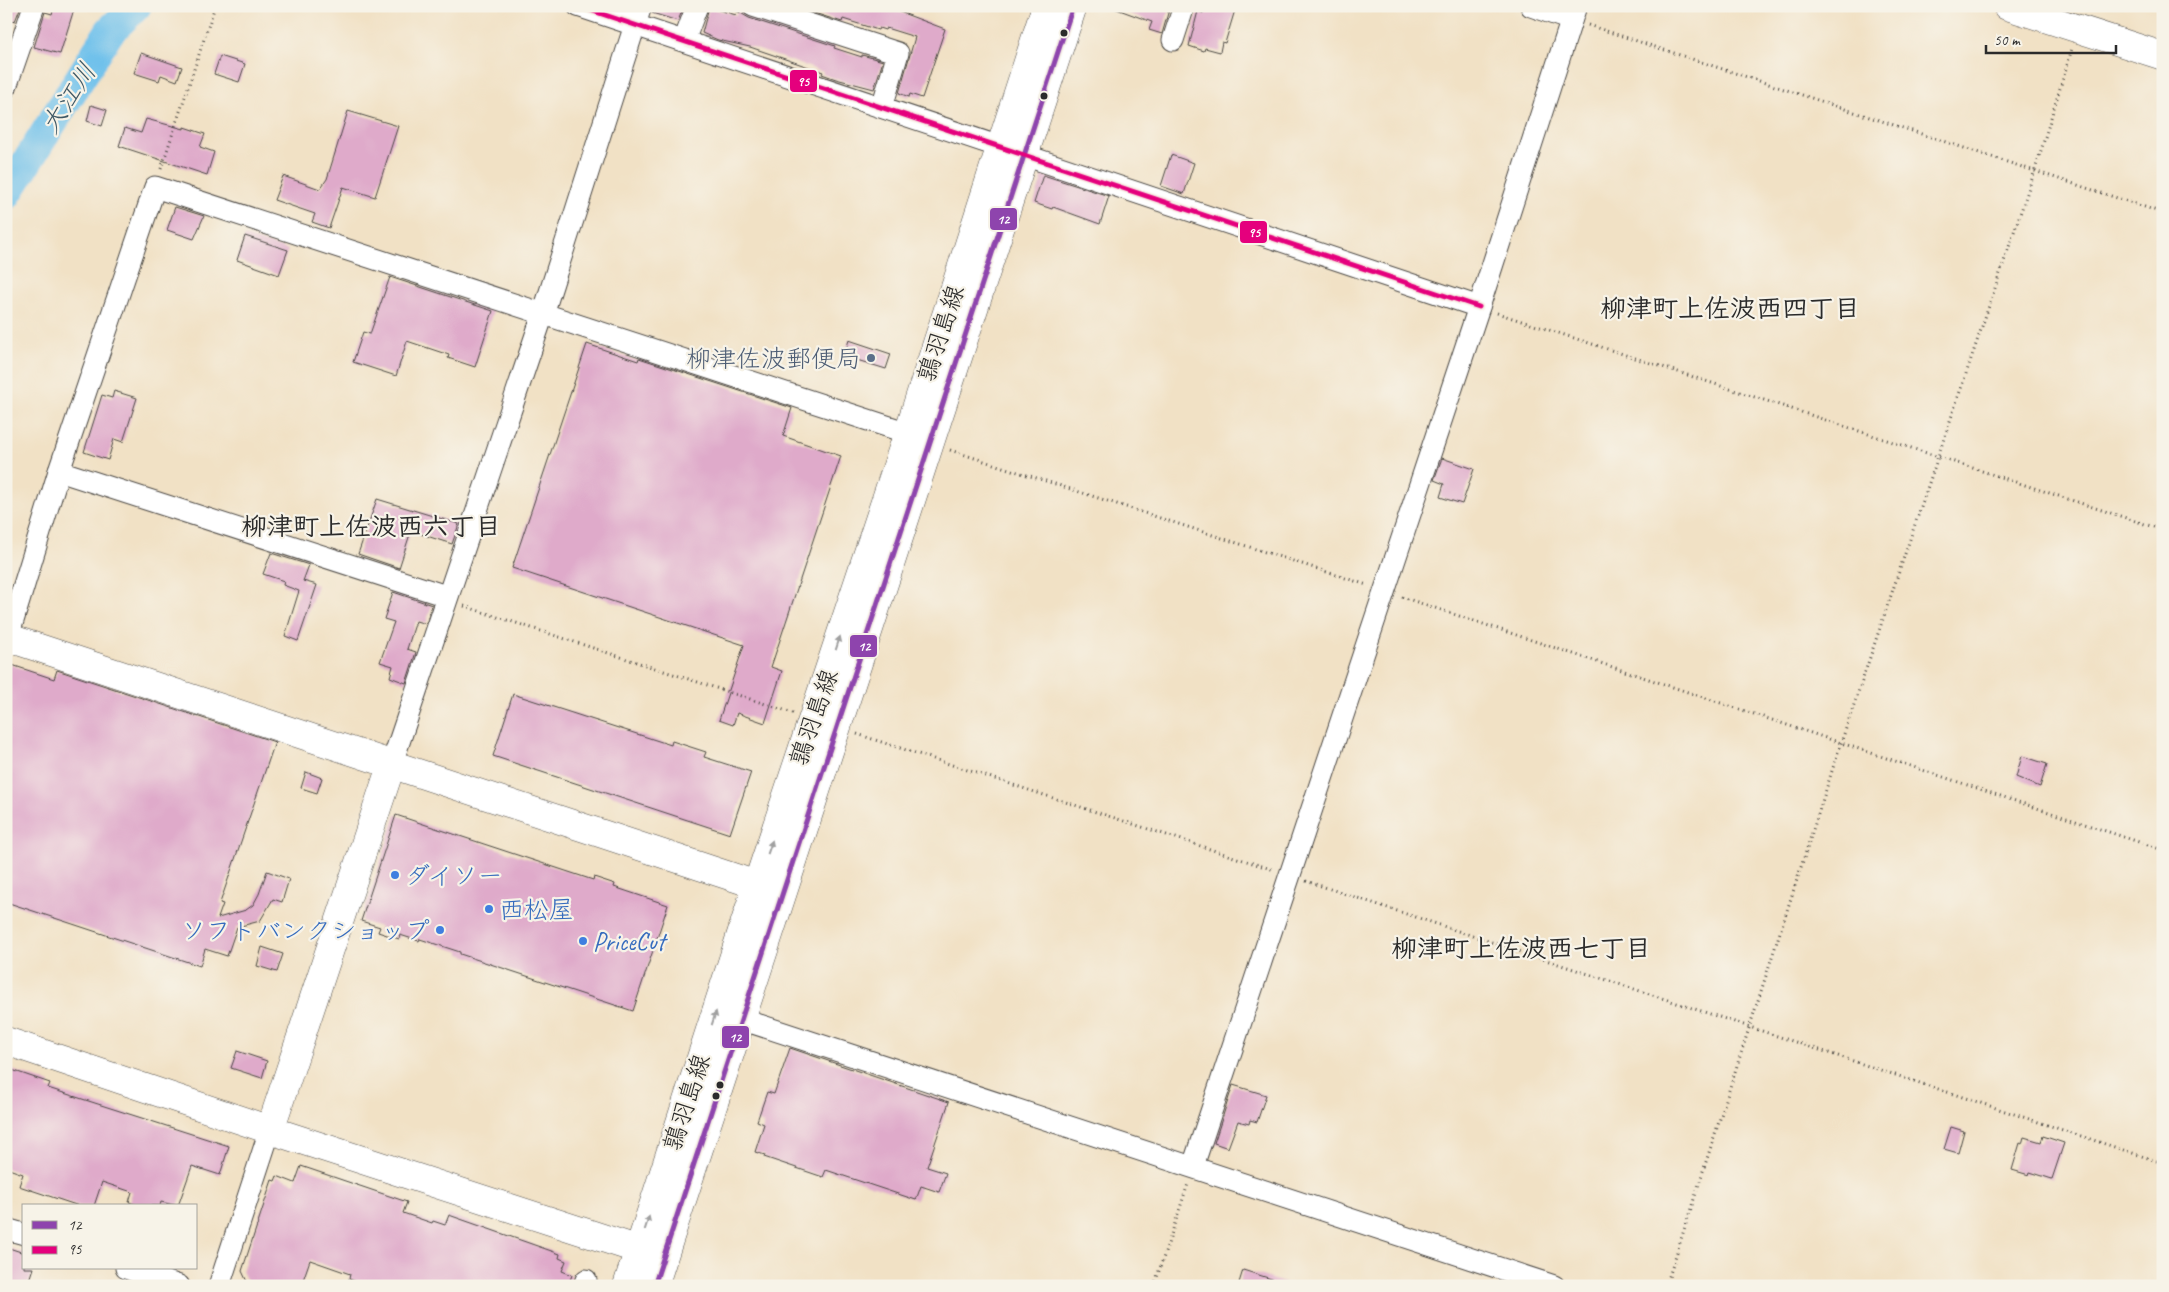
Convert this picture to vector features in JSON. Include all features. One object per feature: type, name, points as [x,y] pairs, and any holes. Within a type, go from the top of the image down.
[{"type":"main road","name":"鶉羽島線","points":[[627,1286],[650,1254],[757,885],[825,723],[919,438],[1011,150],[1046,6]]},
{"type":"main road","points":[[1011,150],[1073,6]]},
{"type":"main road","points":[[2007,6],[2163,56]]},
{"type":"main road","points":[[7,637],[757,885]]},
{"type":"main road","points":[[654,1286],[650,1254],[741,1019],[825,723]]},
{"type":"main road","points":[[270,1130],[392,763]]},
{"type":"main road","points":[[6,1041],[270,1130],[650,1254]]},
{"type":"street","points":[[6,87],[14,37],[34,6]]},
{"type":"street","points":[[578,6],[638,16],[684,41],[1479,307]]},
{"type":"street","points":[[684,41],[697,6]]},
{"type":"street","points":[[753,6],[898,53],[882,107]]},
{"type":"street","points":[[1173,40],[1184,6]]},
{"type":"street","points":[[1193,1166],[1479,307],[1574,13],[1531,6]]},
{"type":"street","points":[[392,763],[446,596],[543,314],[638,16]]},
{"type":"street","points":[[7,637],[59,471],[155,187],[919,438]]},
{"type":"street","points":[[59,471],[446,596]]},
{"type":"street","points":[[741,1019],[1554,1286]]},
{"type":"street","points":[[218,1286],[270,1130]]},
{"type":"street","points":[[6,1229],[22,1233]]},
{"type":"street","points":[[132,1270],[180,1286]]},
{"type":"path","points":[[155,187],[215,6]]},
{"type":"path","points":[[1574,13],[2163,213]]},
{"type":"path","points":[[1666,1286],[1841,743],[2035,170],[2078,29]]},
{"type":"path","points":[[1479,307],[2163,530]]},
{"type":"path","points":[[919,438],[2163,850]]},
{"type":"path","points":[[446,596],[457,604],[2163,1162]]},
{"type":"path","points":[[1154,1286],[1193,1166]]},
{"type":"building","points":[[6,6],[21,6],[15,21],[6,18]]},
{"type":"building","points":[[55,6],[75,6],[60,54],[34,47],[45,12],[52,14]]},
{"type":"building","points":[[653,6],[684,6],[678,21],[652,13]]},
{"type":"building","points":[[806,6],[884,6],[945,29],[922,98],[910,94],[909,97],[899,93],[915,37],[886,28],[885,30],[879,28],[878,30],[843,19],[842,22],[805,10]]},
{"type":"building","points":[[1114,6],[1170,6],[1162,34],[1149,30],[1152,22],[1114,8]]},
{"type":"building","points":[[1205,6],[1220,6],[1235,10],[1225,43],[1222,42],[1220,52],[1205,48],[1204,51],[1189,46],[1198,11],[1203,13]]},
{"type":"building","points":[[709,7],[736,15],[737,11],[749,18],[835,46],[834,48],[862,57],[862,55],[883,61],[874,89],[836,79],[822,74],[823,72],[750,47],[718,40],[702,33]]},
{"type":"building","points":[[141,53],[182,67],[177,81],[161,75],[159,81],[134,73]]},
{"type":"building","points":[[220,56],[245,64],[239,82],[214,74]]},
{"type":"building","points":[[91,105],[107,110],[102,126],[87,121]]},
{"type":"building","points":[[348,111],[398,126],[375,197],[343,187],[329,228],[312,222],[315,214],[274,200],[283,176],[320,189],[327,179]]},
{"type":"building","points":[[146,119],[184,129],[184,127],[205,134],[200,147],[214,152],[207,175],[119,146],[125,128],[141,133]]},
{"type":"building","points":[[1171,155],[1194,163],[1184,194],[1161,186]]},
{"type":"building","points":[[1043,175],[1109,196],[1100,224],[1053,207],[1052,209],[1034,203]]},
{"type":"building","points":[[175,207],[204,216],[194,239],[167,230]]},
{"type":"building","points":[[245,236],[288,250],[279,275],[237,260]]},
{"type":"building","points":[[390,277],[493,311],[475,367],[448,358],[449,355],[407,341],[396,376],[353,362],[363,332],[370,334]]},
{"type":"building","name":"柳津佐波郵便局","points":[[849,340],[891,354],[886,369],[844,356]]},
{"type":"building","points":[[587,344],[638,361],[639,358],[792,408],[783,436],[841,456],[771,667],[782,671],[765,723],[737,713],[733,725],[719,720],[744,645],[512,568]]},
{"type":"building","points":[[114,391],[137,398],[123,442],[114,439],[108,460],[84,452],[102,395],[112,398]]},
{"type":"building","points":[[1442,458],[1474,469],[1462,504],[1440,497],[1444,484],[1434,480]]},
{"type":"building","points":[[377,499],[459,524],[452,544],[411,531],[399,568],[358,554]]},
{"type":"building","points":[[271,553],[309,565],[303,581],[317,585],[298,641],[285,636],[299,591],[283,585],[284,581],[263,574]]},
{"type":"building","points":[[393,592],[432,605],[426,624],[416,621],[407,649],[416,652],[406,683],[390,677],[393,666],[380,662],[394,622],[384,619]]},
{"type":"building","points":[[6,663],[54,679],[57,670],[275,742],[220,903],[223,904],[218,918],[246,910],[253,905],[267,871],[289,879],[282,902],[273,899],[260,921],[237,927],[227,956],[205,949],[200,966],[6,902]]},
{"type":"building","points":[[513,694],[671,745],[672,741],[706,752],[704,757],[751,772],[730,834],[493,756]]},
{"type":"building","points":[[2022,756],[2047,764],[2040,787],[2016,777]]},
{"type":"building","points":[[306,772],[322,778],[317,793],[301,788]]},
{"type":"building","points":[[396,815],[593,880],[594,877],[615,884],[614,887],[668,905],[633,1011],[420,939],[419,941],[400,935],[399,939],[378,932],[380,927],[361,921]]},
{"type":"building","points":[[262,947],[283,954],[277,972],[257,966]]},
{"type":"building","points":[[790,1048],[949,1102],[927,1167],[946,1173],[939,1192],[921,1186],[916,1200],[826,1170],[823,1177],[764,1157],[765,1155],[755,1152],[764,1124],[757,1121],[767,1092],[774,1094]]},
{"type":"building","points":[[237,1051],[267,1061],[262,1078],[231,1068]]},
{"type":"building","points":[[6,1068],[50,1083],[48,1088],[229,1146],[220,1175],[192,1166],[179,1204],[161,1202],[160,1204],[134,1204],[129,1202],[132,1192],[102,1182],[95,1204],[73,1204],[19,1186],[23,1174],[6,1168]]},
{"type":"building","points":[[1233,1085],[1266,1095],[1257,1122],[1250,1120],[1249,1124],[1238,1121],[1228,1148],[1214,1143]]},
{"type":"building","points":[[1951,1127],[1964,1131],[1958,1153],[1944,1149]]},
{"type":"building","points":[[2043,1136],[2064,1143],[2052,1179],[2030,1172],[2029,1175],[2012,1170],[2020,1143],[2022,1144],[2024,1137],[2041,1142]]},
{"type":"building","points":[[301,1166],[407,1202],[403,1213],[432,1223],[433,1221],[445,1225],[449,1215],[560,1254],[559,1258],[566,1261],[562,1271],[572,1275],[568,1286],[368,1286],[349,1279],[350,1274],[310,1260],[301,1286],[249,1286],[242,1271],[272,1180],[275,1181],[277,1176],[295,1183]]},
{"type":"building","points":[[6,1247],[22,1252],[22,1270],[33,1270],[28,1286],[6,1286]]},
{"type":"building","points":[[1243,1270],[1284,1283],[1283,1286],[1238,1286]]},
{"type":"waterway","name":"大江川","points":[[6,195],[110,31],[136,6]]},
{"type":"transit line","name":"95","points":[[578,6],[1479,307]]},
{"type":"transit line","name":"12","points":[[654,1286],[1073,6]]},
{"type":"place","name":"柳津佐波郵便局","points":[[871,358]]},
{"type":"place","name":"ダイソー","points":[[395,875]]},
{"type":"place","name":"西松屋","points":[[489,909]]},
{"type":"place","name":"ソフトバンクショップ","points":[[440,930]]},
{"type":"place","name":"PriceCut","points":[[583,941]]},
{"type":"district","name":"柳津町上佐波西四丁目","points":[[1730,308]]},
{"type":"district","name":"柳津町上佐波西六丁目","points":[[371,526]]},
{"type":"district","name":"柳津町上佐波西七丁目","points":[[1521,948]]}]
